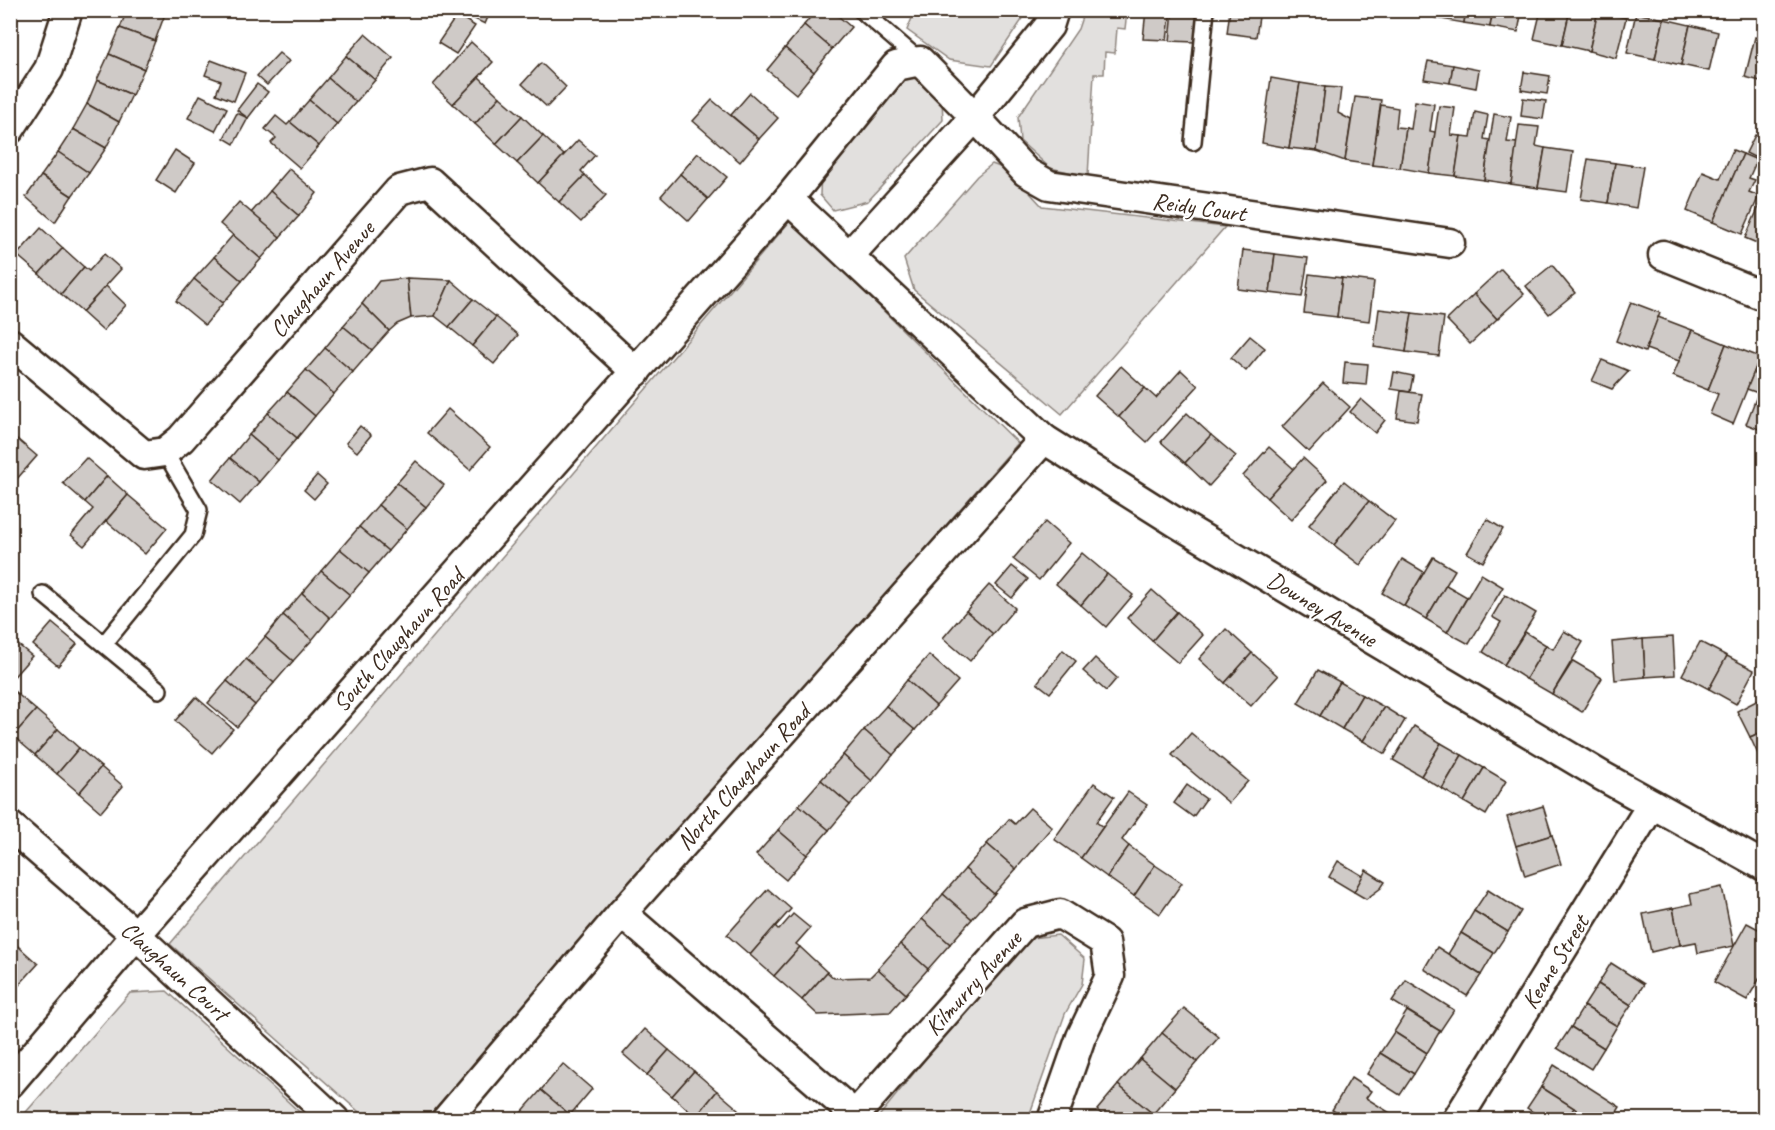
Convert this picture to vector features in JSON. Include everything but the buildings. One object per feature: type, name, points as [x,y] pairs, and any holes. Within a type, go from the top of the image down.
[{"type":"street","points":[[10,129],[49,69],[68,10]]},
{"type":"street","points":[[849,256],[975,117],[1049,26],[1054,10]]},
{"type":"street","name":"Reidy Court","points":[[920,61],[1026,172],[1049,185],[1450,243]]},
{"type":"street","name":"South Claughaun Road","points":[[10,1083],[136,935],[788,200],[896,66],[920,61]]},
{"type":"street","name":"Claughaun Avenue","points":[[165,453],[181,439],[399,190],[430,182],[636,372]]},
{"type":"street","name":"Downey Avenue","points":[[788,200],[1044,439],[1177,523],[1602,776],[1764,866]]},
{"type":"street","points":[[1663,255],[1764,296]]},
{"type":"street","points":[[10,343],[144,455],[165,453]]},
{"type":"street","name":"North Claughaun Road","points":[[446,1119],[622,913],[1044,439]]},
{"type":"street","name":"Keane Street","points":[[1457,1119],[1652,804]]},
{"type":"street","name":"Claughaun Court","points":[[10,826],[136,935],[335,1119]]},
{"type":"street","name":"Kilmurry Avenue","points":[[622,913],[854,1117],[1025,923],[1060,914],[1105,942],[1110,976],[1081,1037],[1052,1119]]},
{"type":"lane","points":[[861,10],[920,61]]},
{"type":"lane","points":[[1193,142],[1206,10]]},
{"type":"lane","points":[[104,644],[193,535],[199,510],[165,453]]},
{"type":"lane","points":[[43,594],[159,690]]},
{"type":"shaded area","points":[[915,10],[1028,11],[991,66],[949,60],[907,30]]},
{"type":"shaded area","points":[[1084,11],[1127,11],[1125,29],[1117,28],[1115,53],[1105,52],[1104,74],[1094,74],[1088,176],[1050,168],[1020,141],[1018,117],[1078,29]]},
{"type":"shaded area","points":[[916,76],[942,100],[943,120],[868,201],[833,210],[820,195],[821,170],[897,79]]},
{"type":"shaded area","points":[[992,164],[1010,171],[1042,206],[1225,227],[1062,414],[914,290],[904,259],[977,176]]},
{"type":"shaded area","points":[[791,220],[1018,443],[426,1119],[367,1119],[170,944]]},
{"type":"shaded area","points":[[1058,935],[1085,959],[1082,984],[1065,1014],[1028,1119],[876,1120],[1022,939]]},
{"type":"shaded area","points":[[167,991],[307,1119],[20,1119],[130,993]]}]
